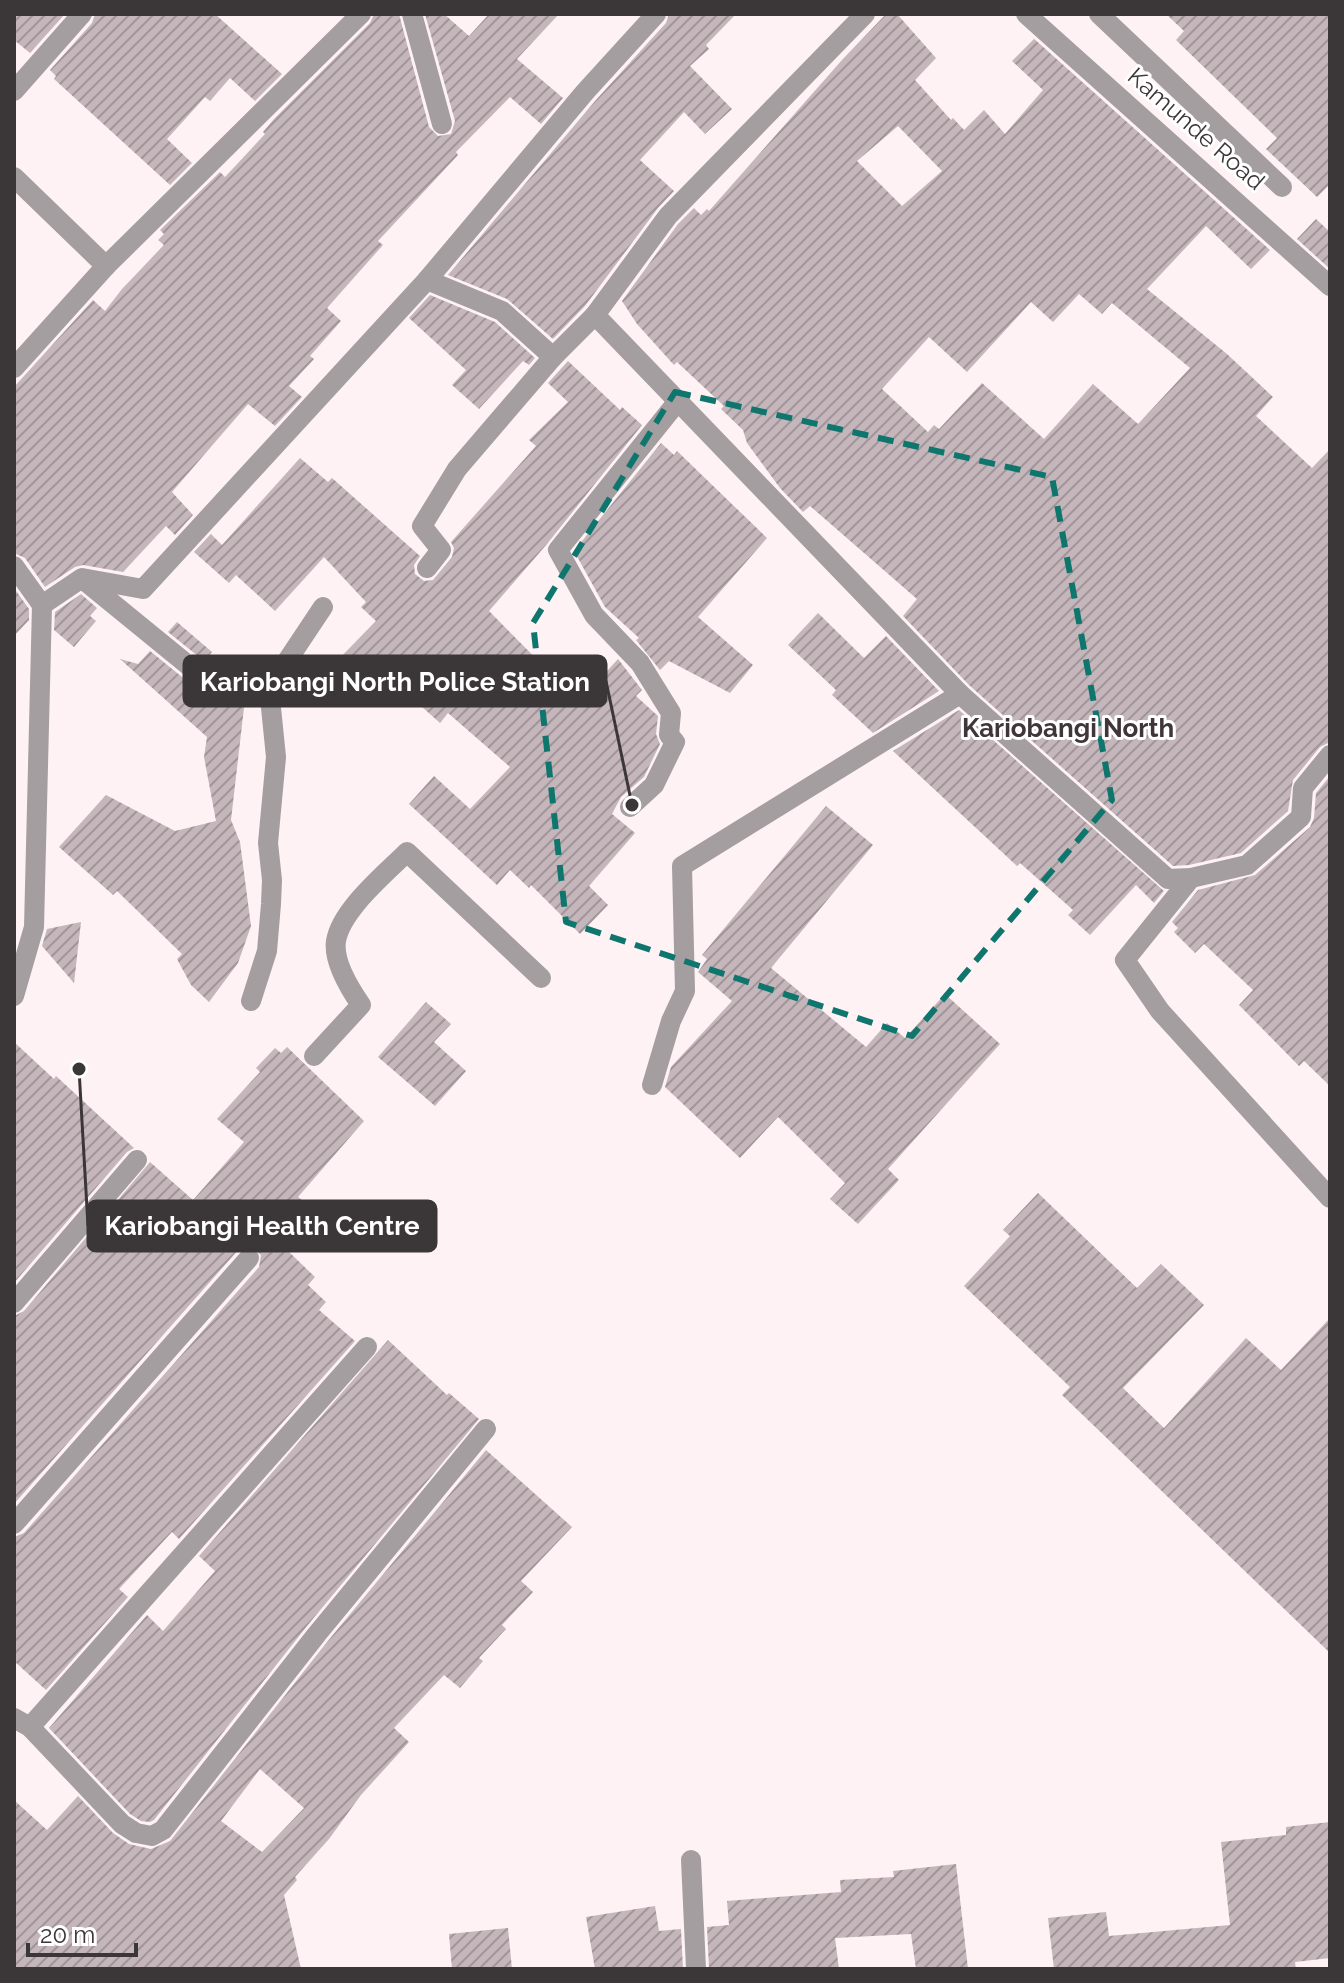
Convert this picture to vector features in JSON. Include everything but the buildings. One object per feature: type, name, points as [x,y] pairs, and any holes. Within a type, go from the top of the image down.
[{"type":"street","points":[[14,91],[82,14]]},
{"type":"street","points":[[14,368],[106,266],[361,14]]},
{"type":"street","points":[[412,14],[442,124]]},
{"type":"street","points":[[42,605],[82,578],[143,589],[427,280],[585,92],[656,14]]},
{"type":"street","points":[[427,568],[441,550],[422,526],[457,469],[553,357],[595,315],[668,216],[865,14]]},
{"type":"street","name":"Kamunde Road","points":[[1026,14],[1330,286]]},
{"type":"street","points":[[1099,14],[1282,187]]},
{"type":"street","points":[[14,177],[106,266]]},
{"type":"street","points":[[427,280],[502,311],[553,357]]},
{"type":"street","points":[[595,315],[960,694],[1168,879],[1191,878],[1247,865],[1301,817],[1303,788],[1330,755]]},
{"type":"street","points":[[630,807],[654,785],[675,742],[669,735],[671,713],[640,663],[594,615],[558,550],[678,401]]},
{"type":"street","points":[[14,566],[42,605],[34,927],[14,996]]},
{"type":"street","points":[[82,578],[210,683],[269,688]]},
{"type":"street","points":[[251,1001],[267,951],[270,917],[272,880],[268,843],[276,757],[269,688],[323,607]]},
{"type":"street","points":[[652,1085],[671,1021],[685,991],[682,866],[960,694]]},
{"type":"street","points":[[314,1056],[361,1005],[344,978],[336,942],[352,907],[407,852],[541,978]]},
{"type":"street","points":[[1191,878],[1125,960],[1160,1011],[1330,1198]]},
{"type":"street","points":[[14,1303],[137,1160]]},
{"type":"street","points":[[14,1524],[249,1258]]},
{"type":"street","points":[[367,1347],[22,1723],[122,1824],[136,1833],[152,1836],[163,1830],[317,1634],[486,1429]]},
{"type":"street","points":[[691,1860],[696,1969]]},
{"type":"highlighted area","points":[[675,392],[1052,477],[1112,800],[912,1036],[566,922],[533,623]]},
{"type":"place","name":"Kariobangi North Police Station","points":[[632,805]]},
{"type":"place","name":"Kariobangi Health Centre","points":[[79,1069]]},
{"type":"district","name":"Kariobangi North","points":[[1068,728]]}]
